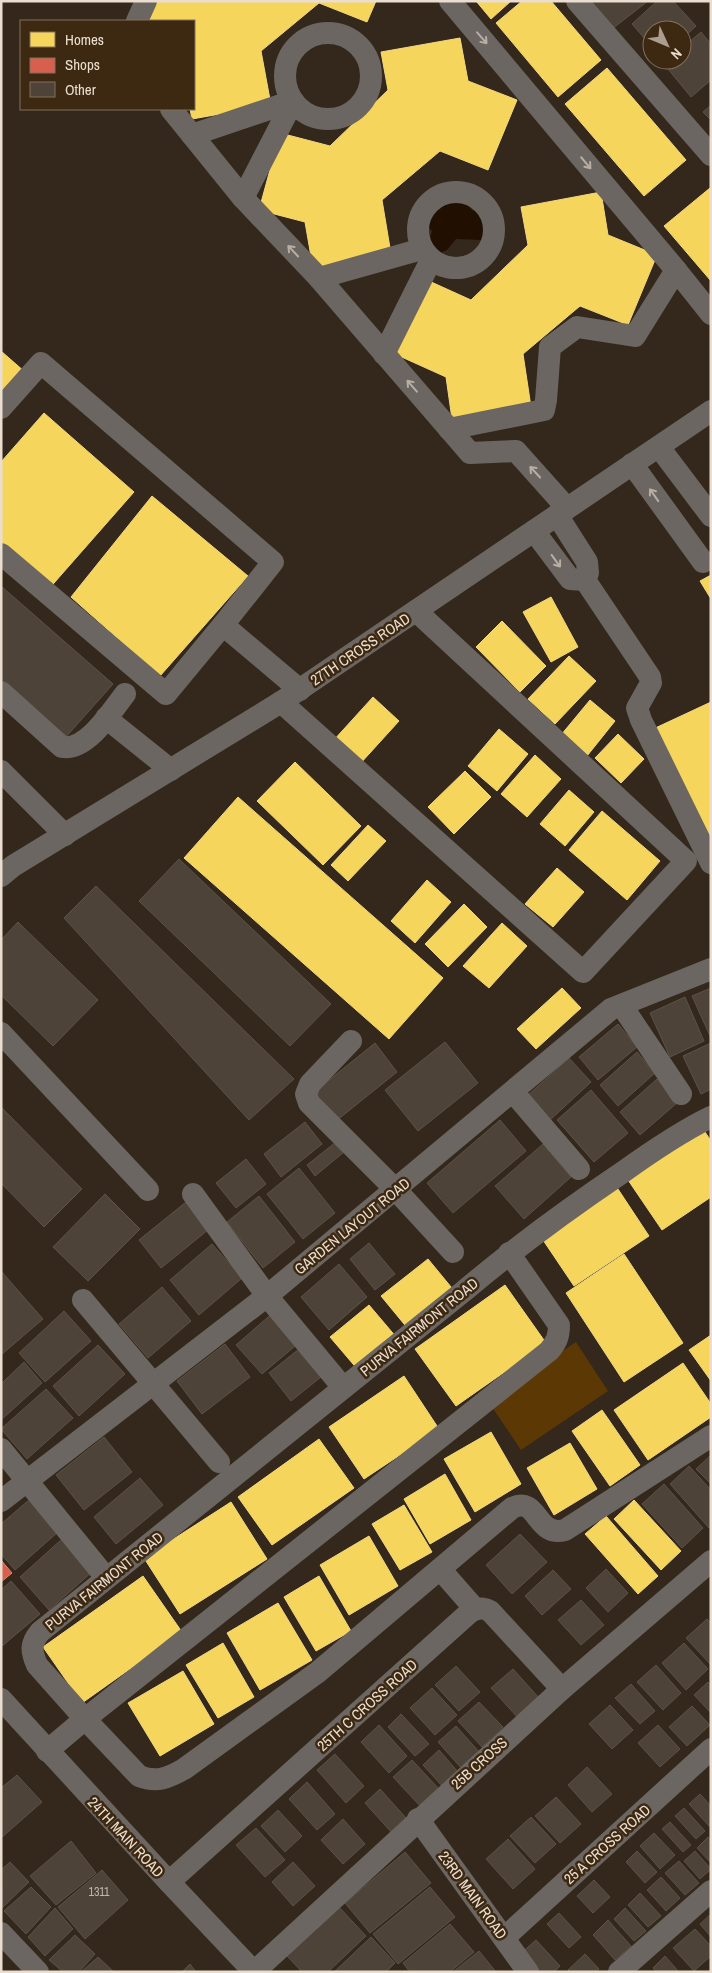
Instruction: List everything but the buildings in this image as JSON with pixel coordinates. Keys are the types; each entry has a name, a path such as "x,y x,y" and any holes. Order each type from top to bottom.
{"street":[{"path":"137,20 146,1"},
{"path":"450,1 711,314"},
{"path":"576,1 711,156"},
{"path":"192,135 293,101 243,198"},
{"path":"172,110 243,198 319,278 470,454 516,452 562,512 587,562 588,573 585,580"},
{"path":"319,278 427,254 384,354"},
{"path":"449,429 544,410 550,348 577,327 635,336 676,270"},
{"path":"1,408 41,363 273,562 166,694 1,554"},
{"name":"27TH CROSS ROAD","path":"1,876 13,866 300,690 711,411"},
{"path":"659,447 707,512 676,525"},
{"path":"632,464 703,562"},
{"path":"534,531 570,579 585,580"},
{"path":"585,580 650,677 651,684 637,708 641,720 711,863"},
{"path":"281,702 583,972 686,861 416,611"},
{"path":"223,625 300,690"},
{"path":"1,692 62,747 70,748 79,745 106,718 125,694"},
{"path":"106,718 171,770"},
{"path":"1,771 65,835"},
{"name":"GARDEN LAYOUT ROAD","path":"1,1501 267,1296 611,1009 711,969"},
{"path":"622,1006 681,1094"},
{"path":"1,1033 148,1190"},
{"path":"351,1041 310,1084 306,1094 309,1103 396,1190 453,1252"},
{"path":"513,1092 579,1169"},
{"name":"PURVA FAIRMONT ROAD","path":"711,1117 670,1140 595,1190 509,1253 40,1632 33,1640 32,1648 37,1665 85,1719 140,1776 150,1780 171,1776 184,1769 318,1672 516,1506 529,1508 548,1530 557,1532 565,1530 711,1436"},
{"path":"193,1194 267,1296 336,1379"},
{"path":"47,1751 549,1352 559,1336 558,1325 509,1253"},
{"path":"83,1300 218,1462"},
{"path":"1,1449 99,1569"},
{"name":"25B CROSS","path":"254,1972 418,1819 562,1689 711,1561"},
{"path":"440,1569 475,1610 484,1608 490,1611 562,1689"},
{"name":"25TH C CROSS ROAD","path":"169,1882 469,1613 475,1610"},
{"name":"24TH MAIN ROAD","path":"1,1699 47,1751 254,1972"},
{"name":"25 A CROSS ROAD","path":"504,1938 711,1749"},
{"name":"23RD MAIN ROAD","path":"418,1819 528,1972"},
{"path":"618,1972 711,1891"},
{"path":"1,1933 38,1972"}],"shaded area":[{"path":"455,191 472,210 486,216 489,228 483,240 456,239 447,250 438,254 427,249 432,231 421,219 422,214 424,209 433,201"},
{"path":"576,1342 608,1391 521,1450 488,1401"}]}
